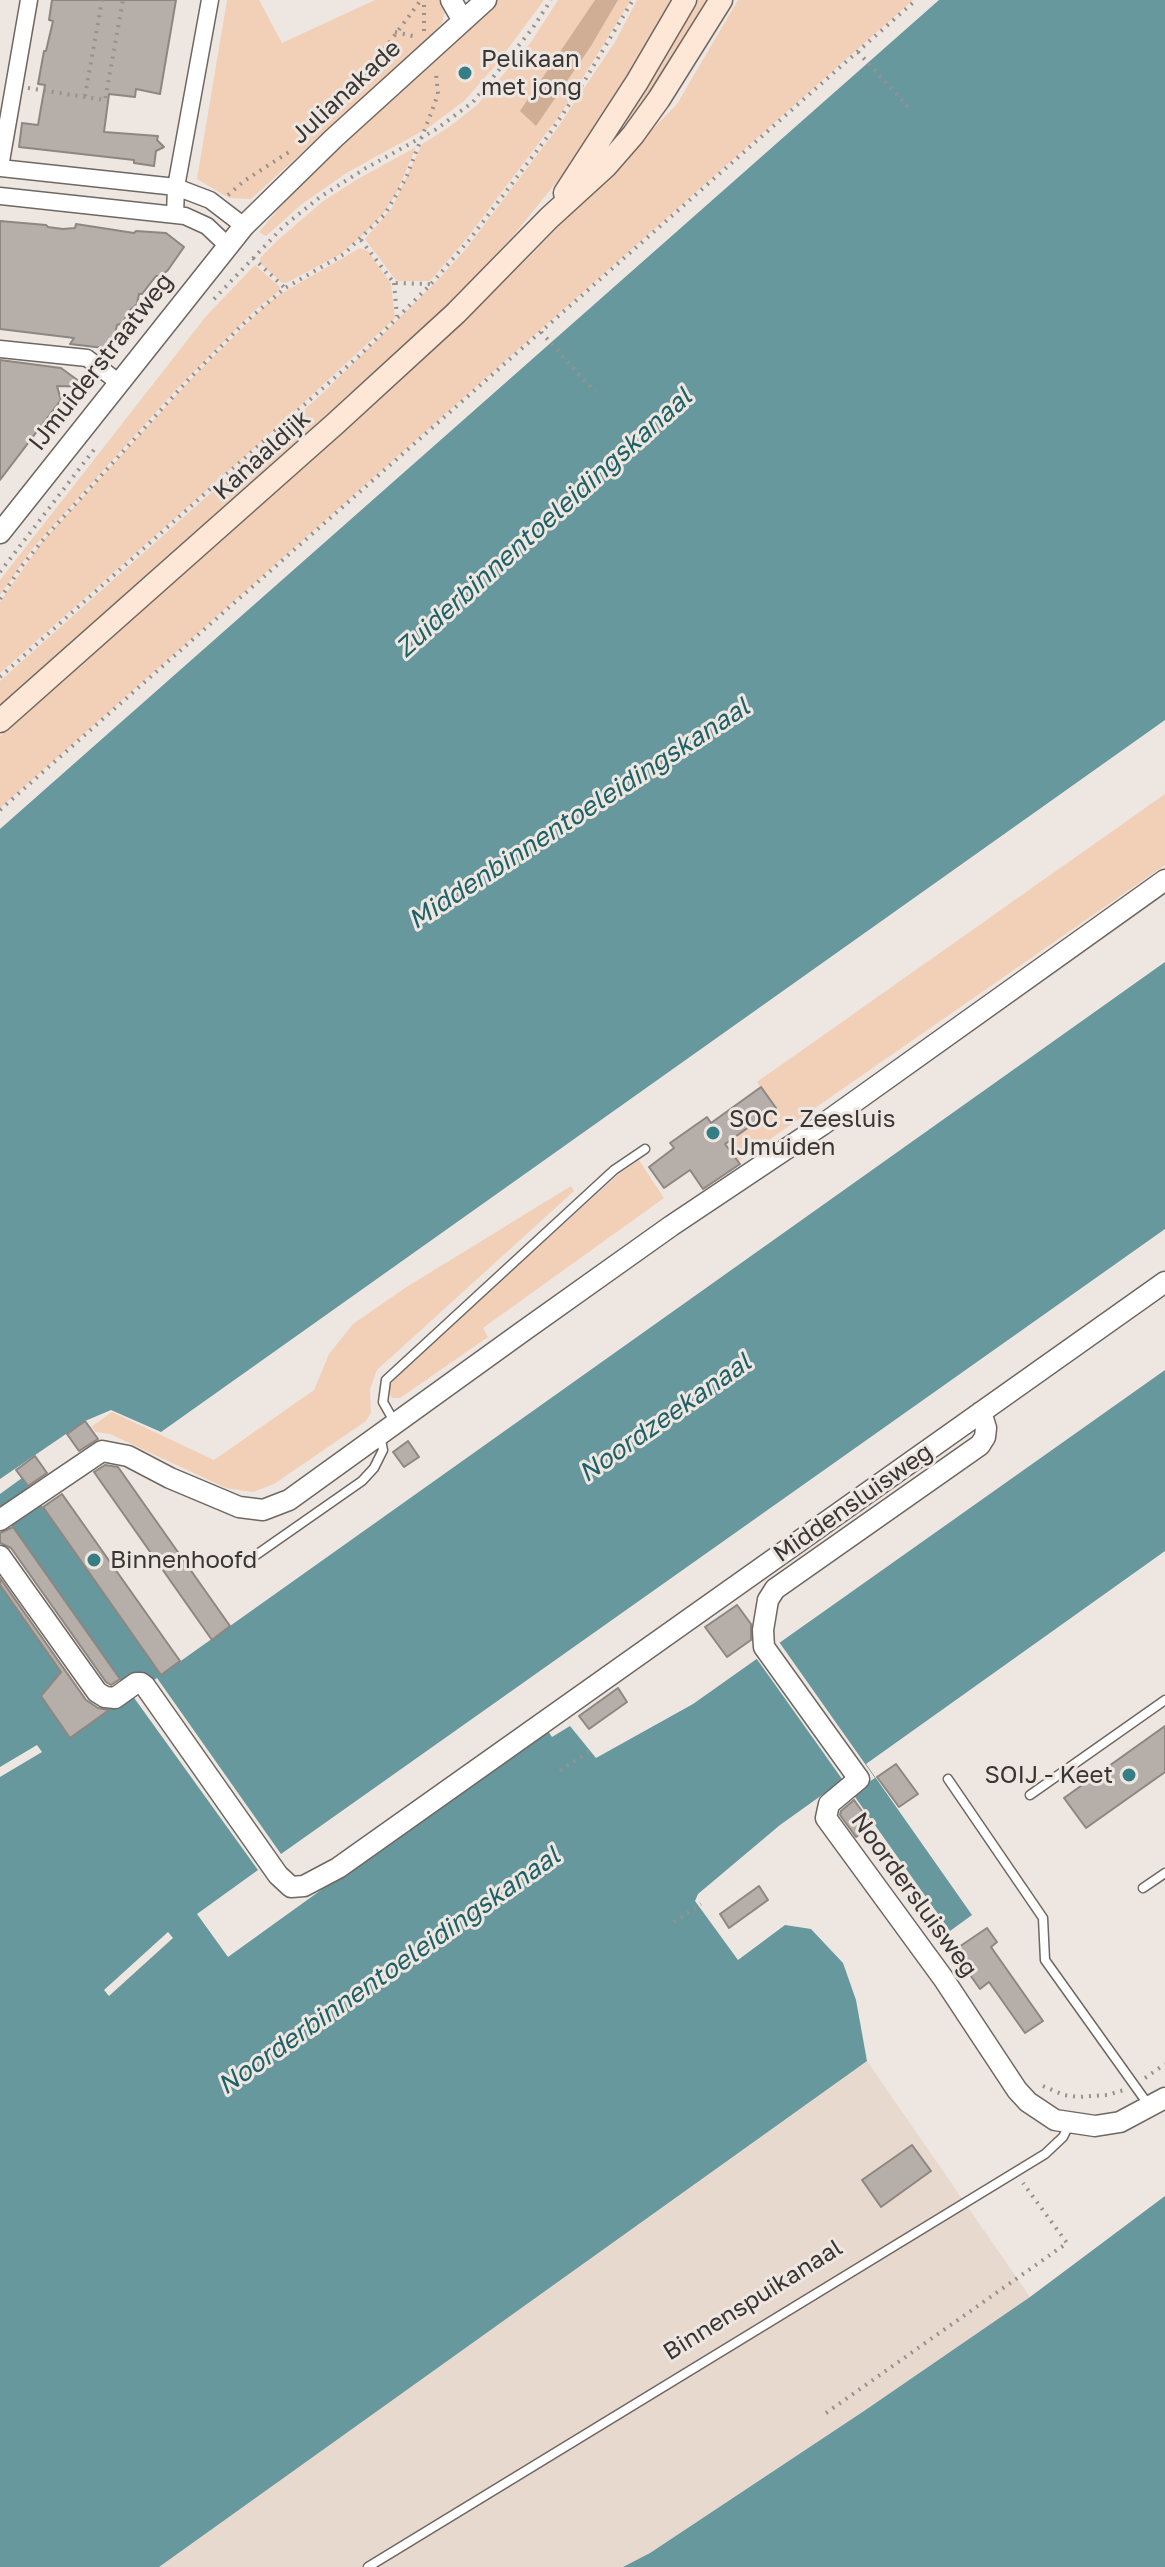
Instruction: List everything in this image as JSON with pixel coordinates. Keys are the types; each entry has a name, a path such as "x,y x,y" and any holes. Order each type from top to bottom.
{"main road":[{"name":"Kanaaldijk","path":"549,218 637,82 685,0"},
{"name":"Kanaaldijk","path":"0,721 358,403 456,313 549,218 606,166 659,99 721,0"}],"street":[{"path":"29,0 0,167 176,187 217,205 244,226"},
{"path":"175,215 176,187 210,0"},
{"path":"451,0 463,21"},
{"name":"Julianakade","path":"244,226 334,138 486,0"},
{"path":"0,196 197,219 227,245"},
{"name":"IJmuiderstraatweg","path":"0,533 244,226"},
{"path":"0,349 87,358 118,382"},
{"path":"0,1520 102,1451 128,1456 170,1478 239,1507 263,1510 289,1500 671,1226 822,1125 1165,880"},
{"path":"0,1556 97,1692 115,1698 136,1683 145,1686 278,1875 291,1887 304,1886 338,1868 1165,1282"},
{"name":"Middensluisweg","path":"764,1647 764,1620 768,1600 775,1589 980,1445 986,1428 981,1412"},
{"name":"Noordersluisweg","path":"764,1647 859,1779 829,1804 826,1818 943,1978 1017,2090 1040,2111 1070,2124"},
{"path":"1070,2124 1095,2126 1120,2122 1158,2102"}],"lane":[{"path":"246,1562 362,1481 374,1468 383,1450 388,1429 383,1402 386,1380 614,1170 645,1149"},
{"path":"1030,1795 1165,1700"},
{"path":"948,1779 1043,1918 1045,1960 1135,2084 1158,2102"},
{"path":"1143,1888 1165,1873"},
{"name":"Binnenspuikanaal","path":"368,2567 1015,2171 1053,2147 1070,2124"}],"path":[{"path":"85,96 102,0"},
{"path":"14,86 105,100 123,0"},
{"path":"349,96 421,0"},
{"path":"211,302 284,226 327,192 422,138 473,102 525,38 551,0"},
{"path":"0,677 261,446 431,284 477,230 548,136 633,0"},
{"path":"0,810 916,0"},
{"path":"395,32 427,40"},
{"path":"858,52 912,111"},
{"path":"0,599 33,551 243,324 285,288 339,258 361,240 392,204 422,138"},
{"path":"217,205 244,181 290,151"},
{"path":"361,240 394,283 398,318"},
{"path":"253,258 285,288"},
{"path":"394,283 431,284"},
{"path":"541,332 595,392"},
{"path":"0,572 99,443"},
{"path":"560,1770 592,1750"},
{"path":"674,1922 701,1904"},
{"path":"1040,2084 1064,2095 1107,2095 1135,2084 1165,2064"},
{"path":"826,2413 1067,2243 1015,2171"}],"shaded area":[{"path":"227,0 259,0 282,43 375,0 441,0 445,11 442,23 431,35 251,199 229,198 197,179"},
{"path":"494,0 544,0 496,65 464,101 428,128 348,172 302,204 266,236 259,232 324,159"},
{"path":"558,0 631,0 560,115 467,238 430,281 395,279 365,239 392,208 422,144 477,105 531,42"},
{"path":"595,0 618,0 591,46 536,126 520,111"},
{"path":"637,0 677,0 589,142 513,236 450,303 379,370 0,706 0,681 324,392 466,249 556,130 615,42"},
{"path":"692,0 711,0 646,104 616,138 613,137"},
{"path":"738,0 913,0 0,808 0,736 478,307 534,252 677,104"},
{"path":"416,147 397,192 385,211 339,255 286,283 260,263 260,258 278,240 322,202"},
{"path":"360,248 368,251 391,284 395,318 261,442 0,673 0,602 42,542 196,374 264,307"},
{"path":"255,265 280,290 255,310 174,392 32,549 0,595 0,580 207,315"},
{"path":"1165,794 1165,865 730,1167 726,1160 734,1154 726,1143 775,1109 757,1082"},
{"path":"639,1160 664,1198 483,1328 488,1337 400,1398 392,1398 388,1389 396,1376 619,1174"},
{"path":"571,1186 574,1191 377,1370 370,1389 371,1413 366,1421 274,1484 253,1492 226,1488 110,1434 96,1432 91,1427 112,1412 214,1460 314,1390 329,1354 353,1324 405,1288"},
{"path":"867,2061 1030,2297 650,2553 623,2567 159,2567"}],"water":[{"path":"939,0 1165,0 1165,720 161,1432 111,1410 85,1421 0,1479 0,829"},
{"path":"1165,962 1165,1229 281,1854 157,1678 132,1695 258,1870 197,1914 228,1957 546,1728 552,1737 570,1726 596,1758 693,1704 1165,1370 1165,1551 866,1764 972,1915 950,1931 843,1780 780,1825 698,1894 695,1901 738,1960 785,1925 811,1929 843,1963 856,2000 867,2061 159,2567 0,2567 0,1777 42,1752 37,1745 0,1767 0,1585 61,1672 41,1696 69,1737 131,1695 0,1509 0,1494 22,1478 161,1675","holes":["168,1932 173,1938 109,1996 104,1990"]},
{"path":"1165,2196 1165,2567 623,2567 650,2553 864,2411 1030,2297"}],"pier":[{"path":"777,1639 875,1778 852,1793 754,1655"}],"building":[{"path":"52,0 176,0 160,94 136,89 135,97 109,94 104,132 158,136 157,140 164,147 156,151 154,166 134,163 134,160 19,147 22,123 38,125 45,85 38,84 53,21 49,20"},
{"path":"0,221 63,229 75,228 76,224 134,233 166,233 184,247 168,270 156,276 139,294 137,304 128,312 123,323 117,325 115,334 104,348 70,344 74,338 0,329"},
{"path":"0,360 61,368 87,387 57,386 61,400 0,480"},
{"name":"SOC - Zeesluis IJmuiden","path":"761,1087 776,1108 725,1144 740,1164 703,1189 690,1170 664,1188 649,1167 674,1148 670,1143 707,1117 711,1123"},
{"path":"85,1421 98,1439 79,1451 67,1434"},
{"path":"408,1441 419,1457 404,1467 393,1452"},
{"path":"35,1456 47,1473 28,1486 16,1470"},
{"path":"105,1465 118,1467 230,1626 212,1640 94,1472"},
{"path":"62,1494 180,1661 161,1675 43,1507"},
{"path":"13,1527 120,1679 111,1685 11,1548 0,1543 0,1533"},
{"path":"0,1578 86,1700 98,1708 109,1710 70,1738 41,1696 61,1672 0,1585"},
{"path":"737,1605 751,1624 751,1640 727,1657 705,1627"},
{"path":"618,1688 627,1702 589,1729 579,1716"},
{"name":"SOIJ - Keet","path":"1165,1726 1165,1772 1086,1828 1064,1798"},
{"path":"896,1764 918,1794 899,1807 877,1777"},
{"path":"854,1800 872,1825 856,1837 840,1815"},
{"path":"759,1886 768,1900 729,1928 720,1914"},
{"path":"987,1928 997,1942 991,1947 1043,2021 1025,2033 989,1982 980,1989 953,1951"},
{"path":"912,2145 931,2171 881,2207 862,2180"}],"place":[{"name":"Pelikaan met jong","path":"465,73"},
{"name":"SOC - Zeesluis IJmuiden","path":"713,1133"},
{"name":"Binnenhoofd","path":"94,1560"},
{"name":"SOIJ - Keet","path":"1129,1775"}],"water label":[{"name":"Zuiderbinnentoeleidingskanaal","path":"544,523"},
{"name":"Middenbinnentoeleidingskanaal","path":"579,814"},
{"name":"Noordzeekanaal","path":"665,1418"},
{"name":"Noorderbinnentoeleidingskanaal","path":"389,1971"}]}
